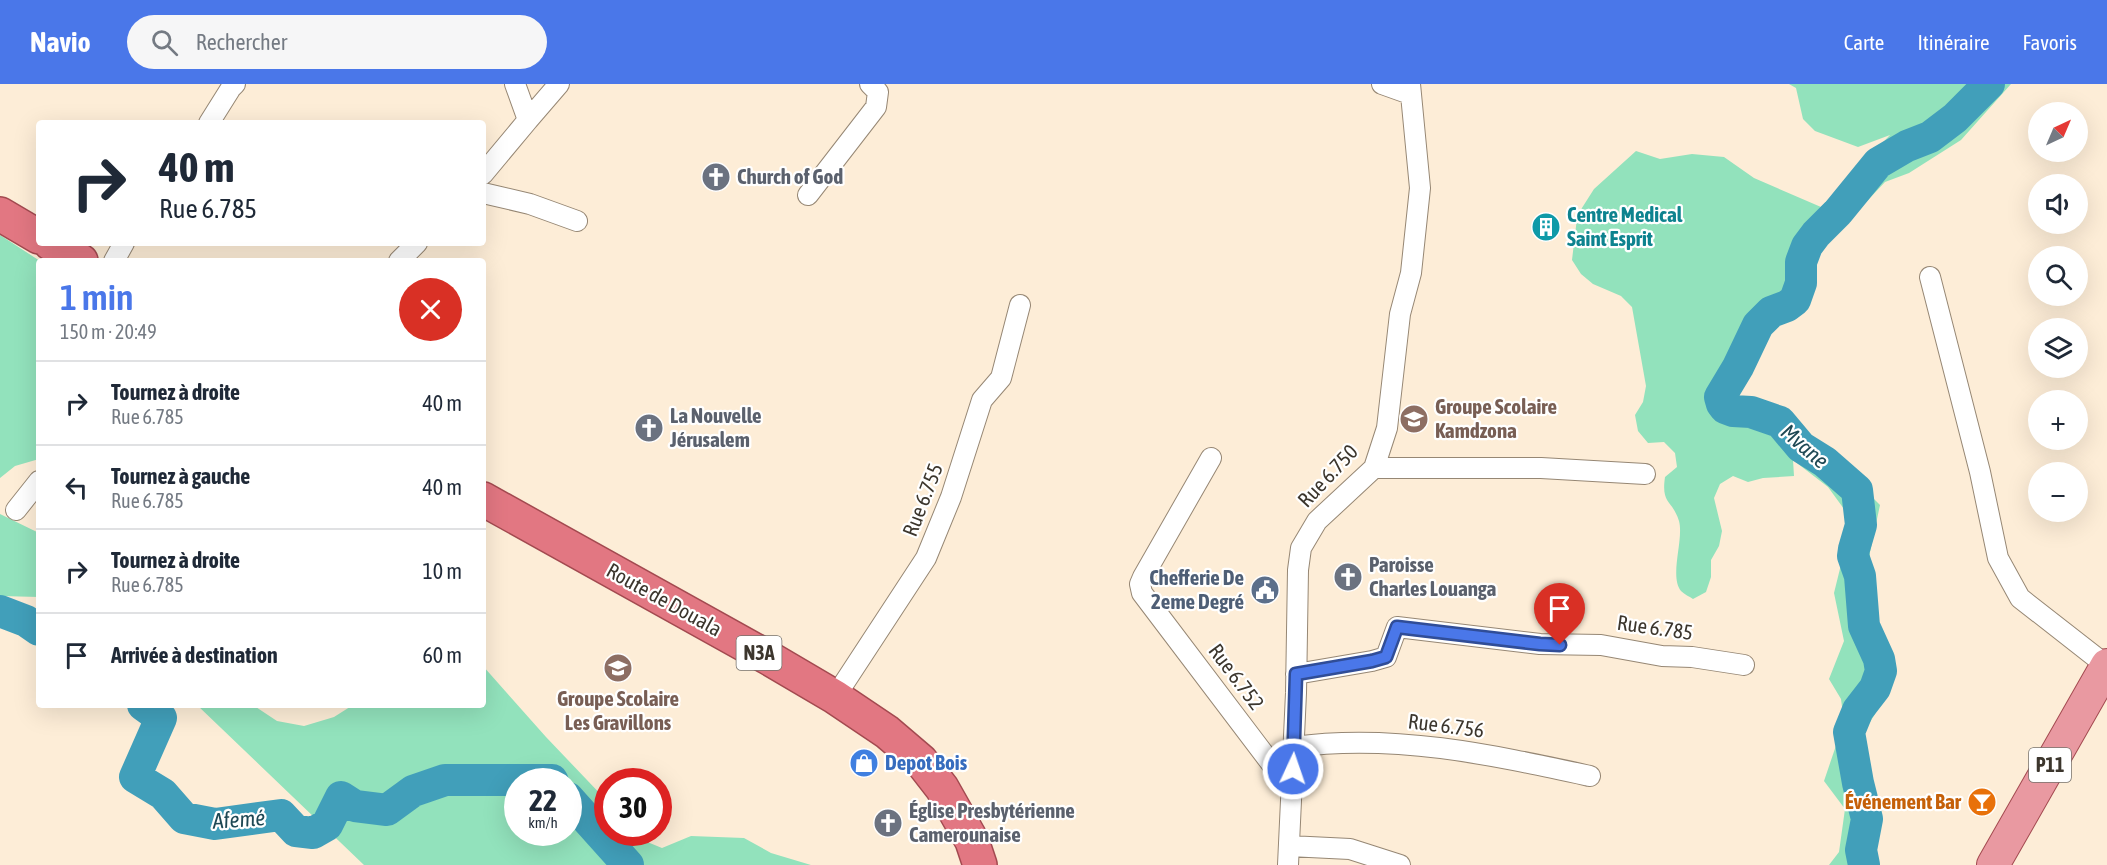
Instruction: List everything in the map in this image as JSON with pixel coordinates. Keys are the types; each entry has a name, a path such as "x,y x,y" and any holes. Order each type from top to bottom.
{"highway":[{"path":"0,214 36,235"},
{"path":"55,246 76,258"},
{"name":"Route de Douala","path":"486,501 835,697 887,732 921,761 942,788 972,841 980,865"}],"main road":[{"name":"P11","path":"1993,865 2107,666"}],"street":[{"path":"211,120 235,84"},
{"path":"515,84 528,120"},
{"path":"486,170 558,84"},
{"path":"808,195 876,107 878,92 870,84"},
{"path":"1382,84 1410,89"},
{"name":"Rue 6.750","path":"1288,856 1294,747 1298,570 1301,548 1317,521 1374,468 1386,428 1400,314 1411,273 1420,188 1410,89"},
{"path":"486,194 530,204 577,221"},
{"path":"402,258 414,246"},
{"path":"1930,277 1980,472 1998,558 2020,598 2107,666"},
{"name":"Rue 6.755","path":"835,697 926,558 951,497 982,400 1000,378 1020,305"},
{"name":"Rue 6.752","path":"1211,458 1143,577 1140,584 1142,593 1292,790"},
{"path":"1374,468 1540,468 1645,474"},
{"path":"16,510 36,485"},
{"name":"Rue 6.785","path":"1296,674 1386,657 1397,627 1540,644 1601,645 1662,656 1692,657 1744,665"},
{"name":"Rue 6.756","path":"1294,747 1326,742 1411,745 1512,759 1590,776"},
{"path":"1288,856 1350,849 1400,865"}],"green space":[{"path":"1789,84 2011,84 1961,140 1909,173 1885,182 1817,254 1811,281 1802,300 1795,309 1771,324 1757,350 1751,370 1737,390 1736,398 1758,404 1779,415 1805,445 1827,452 1880,505 1870,552 1869,569 1889,676 1875,714 1862,735 1857,759 1877,818 1874,865 1829,865 1839,852 1845,809 1824,781 1844,722 1841,699 1829,679 1844,641 1834,593 1852,520 1828,487 1793,460 1794,476 1763,478 1748,482 1733,476 1720,484 1714,498 1722,531 1719,546 1711,560 1711,577 1706,592 1693,599 1681,591 1676,576 1680,538 1679,521 1666,497 1664,486 1665,477 1677,467 1675,453 1664,442 1648,443 1638,431 1635,415 1643,402 1646,386 1632,307 1621,296 1593,284 1581,274 1572,260 1577,218 1580,211 1594,189 1636,151 1660,159 1692,154 1724,157 1754,178 1821,207 1890,135 1858,147 1815,131 1803,119 1796,88"},
{"path":"0,235 36,258 36,460 15,466 0,478"},
{"path":"0,514 36,532 36,597 0,596"},
{"path":"486,669 576,768 504,768 504,846 582,846 582,775 594,787 594,846 657,846 662,848 672,846 672,844 691,836 744,838 771,853 811,865 364,865 200,708 258,708 277,721 304,726 334,717 348,708 486,708"}],"waterway":[{"name":"Mvane","path":"1864,865 1861,850 1867,819 1849,732 1858,710 1875,688 1881,671 1879,659 1864,626 1860,576 1853,556 1861,525 1857,490 1825,462 1801,447 1780,422 1751,412 1725,408 1720,397 1738,367 1758,325 1771,312 1795,300 1801,283 1801,262 1807,246 1816,234 1838,212 1878,163 1907,146 1930,137 1955,118 1989,84"},
{"name":"Afemé","path":"0,611 26,621 36,628"},
{"name":"Afemé","path":"147,708 161,718 135,777 163,794 184,818 215,824 281,815 296,831 313,833 327,825 341,797 355,806 387,810 413,791 445,780 504,780"},
{"name":"Afemé","path":"582,814 628,865"}],"place":[{"name":"Church of God","path":"716,177"},
{"name":"Centre Medical Saint Esprit","path":"1546,227"},
{"name":"Groupe Scolaire Kamdzona","path":"1414,419"},
{"name":"La Nouvelle Jérusalem","path":"649,428"},
{"name":"Paroisse Charles Louanga","path":"1348,577"},
{"name":"Chefferie De 2eme Degré","path":"1265,590"},
{"name":"Groupe Scolaire Les Gravillons","path":"618,668"},
{"name":"Depot Bois","path":"864,763"},
{"name":"Événement Bar","path":"1982,802"},
{"name":"Église Presbytérienne Camerounaise","path":"888,823"}],"route":[{"path":"1293,769 1296,674 1386,657 1397,627 1560,645"}]}
